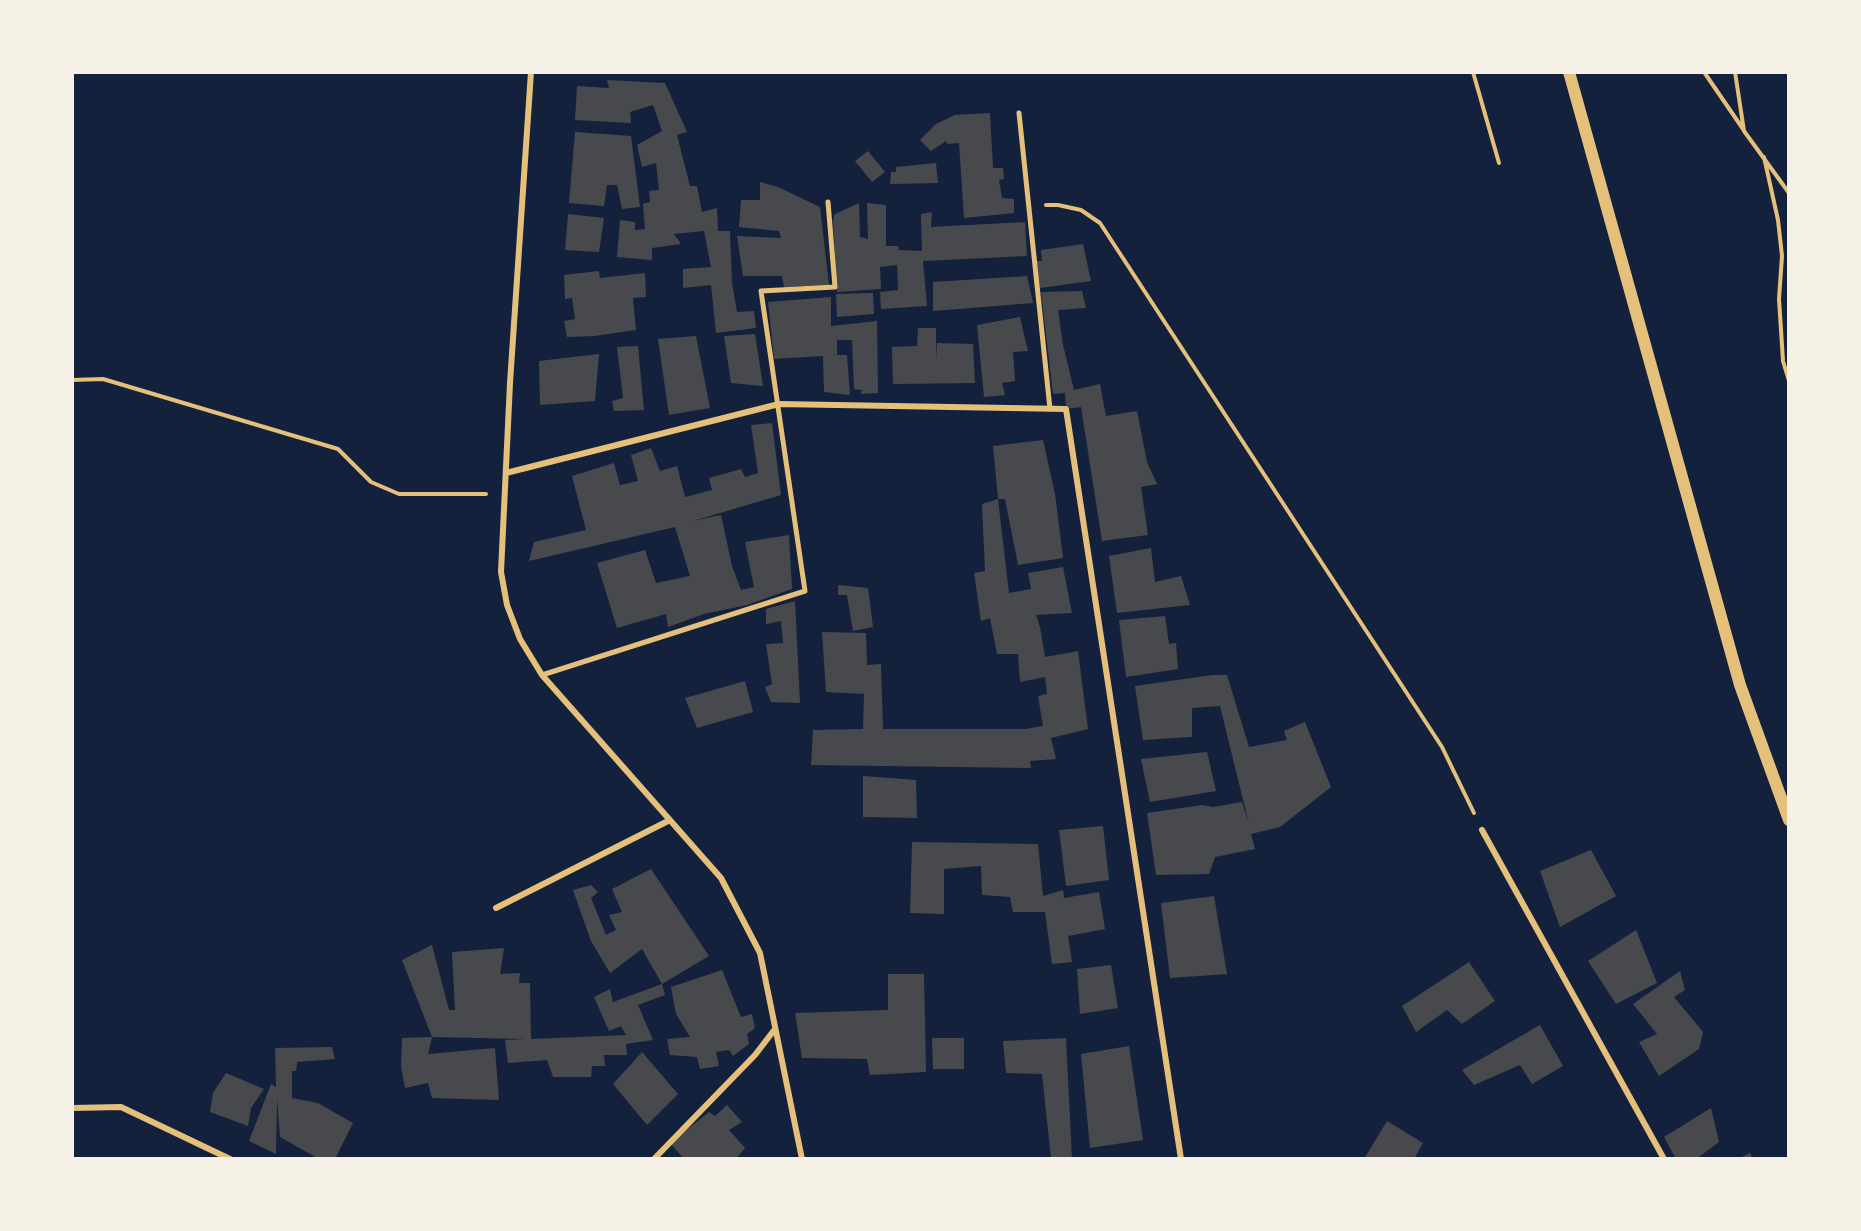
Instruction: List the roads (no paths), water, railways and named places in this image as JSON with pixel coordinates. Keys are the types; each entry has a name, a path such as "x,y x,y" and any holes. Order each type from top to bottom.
{"main road":[{"path":"1569,72 1740,686 1789,820"}],"street":[{"path":"531,72 510,371 501,572 507,605 520,639 542,675 721,878 760,953 802,1159"},
{"path":"1019,113 1050,409"},
{"path":"542,675 805,591 761,291 835,287 828,202"},
{"path":"506,473 778,404 1065,409 1181,1159"},
{"path":"496,908 670,820"},
{"path":"1482,830 1664,1159"},
{"path":"654,1159 755,1054 775,1029"},
{"path":"72,1108 121,1107 230,1159"}]}
